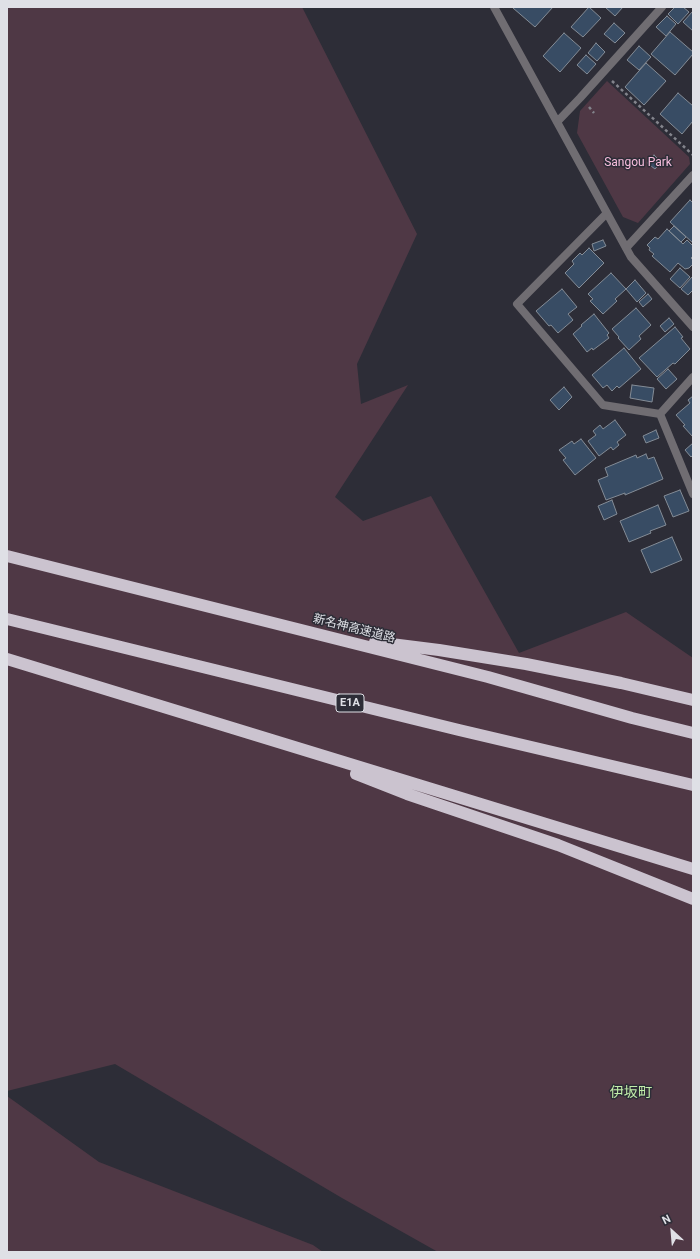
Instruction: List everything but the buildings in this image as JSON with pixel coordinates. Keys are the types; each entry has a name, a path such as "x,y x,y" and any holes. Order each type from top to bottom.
{"highway":[{"name":"新名神高速道路","path":"7,556 488,677 632,718 693,733"},
{"name":"E1A","path":"7,619 459,730 693,785"},
{"path":"324,636 439,650 526,664 621,683 693,700"},
{"path":"7,659 693,869"},
{"path":"275,742 407,794 558,845 693,899"}],"street":[{"path":"494,7 630,257 693,327"},
{"path":"557,122 662,7"},
{"path":"626,248 693,175"},
{"path":"607,213 517,304 602,405 660,414"},
{"path":"660,414 693,377"},
{"path":"660,414 693,494"}],"path":[{"path":"602,73 693,155"}],"green space":[{"path":"7,7 302,7 417,234 357,364 361,404 408,385 335,497 363,521 431,496 519,653 626,612 693,658 693,1252 438,1252 342,1198 115,1064 7,1091"},
{"name":"Sangou Park","path":"607,81 689,157 690,164 638,223 623,217 577,133 580,111"},
{"path":"7,1096 99,1162 313,1245 323,1252 7,1252"}],"district":[{"name":"伊坂町","path":"631,1093"}]}
